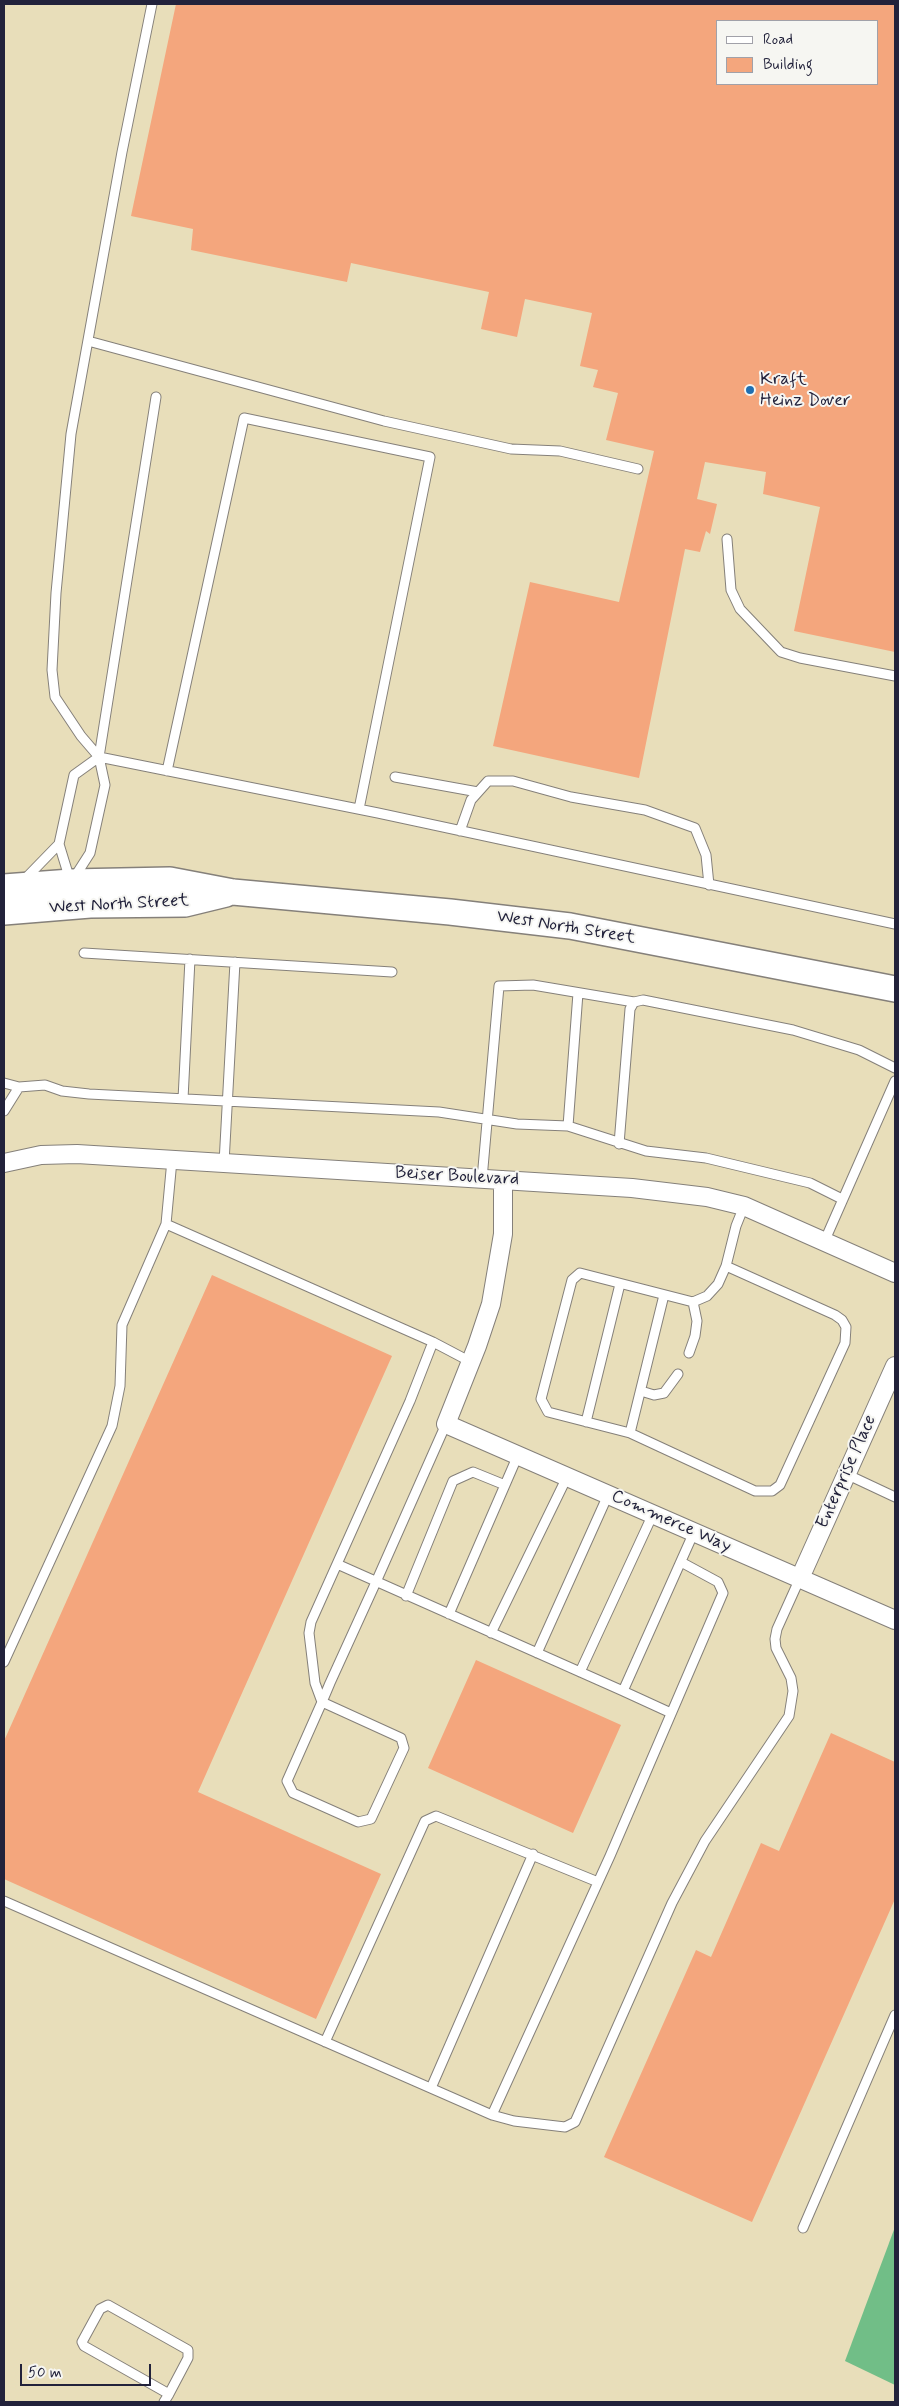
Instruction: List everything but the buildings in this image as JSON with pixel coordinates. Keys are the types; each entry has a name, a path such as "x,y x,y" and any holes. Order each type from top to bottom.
{"main road":[{"name":"West North Street","path":"4,912 72,894 170,880 233,892 450,912 570,926 895,989"},
{"name":"West North Street","path":"11,886 72,894"}],"street":[{"name":"Beiser Boulevard","path":"4,1163 41,1155 77,1154 632,1188 707,1197 744,1206 825,1240 895,1273"},
{"path":"446,1424 471,1362 490,1304 503,1234 503,1180"},
{"name":"Enterprise Place","path":"800,1578 895,1366"},
{"name":"Commerce Way","path":"446,1424 895,1620"}],"lane":[{"path":"152,4 122,152 71,434 56,593 52,670 55,697 81,736 99,757 460,830 895,924"},
{"path":"88,341 384,421 511,449 560,451 638,469"},
{"path":"72,894 90,853 105,785 99,757 156,397"},
{"path":"167,770 244,418 430,457 359,809"},
{"path":"727,539 731,590 740,609 781,652 800,658 895,676"},
{"path":"72,894 59,844 74,775 99,757"},
{"path":"395,777 478,792"},
{"path":"460,830 471,800 488,781 513,781 571,797 645,810 695,828 706,855 709,885"},
{"path":"11,886 59,844"},
{"path":"84,953 392,972"},
{"path":"183,1099 190,959"},
{"path":"224,1163 235,962"},
{"path":"482,1179 499,986 533,984 634,1002 643,1000 793,1030 859,1050 895,1068"},
{"path":"568,1126 578,993"},
{"path":"619,1144 630,1009 634,1002"},
{"path":"825,1240 895,1082"},
{"path":"4,1083 19,1087 36,1084 62,1091 89,1094 439,1112 517,1124 568,1126 619,1144 646,1151 706,1158 810,1183 842,1199"},
{"path":"4,1111 19,1087"},
{"path":"4,1662 112,1426 120,1386 122,1325 166,1224 172,1160"},
{"path":"726,1266 834,1315 842,1320 846,1327 845,1343 780,1485 772,1491 755,1491 630,1433 548,1412 541,1399 572,1280 580,1273 693,1302 707,1296 718,1284 726,1266 736,1226 744,1206"},
{"path":"166,1224 432,1342 471,1362"},
{"path":"586,1422 620,1284"},
{"path":"630,1433 664,1295"},
{"path":"689,1353 695,1336 697,1321 693,1302"},
{"path":"432,1342 410,1401 311,1622 309,1633 315,1683 322,1702 401,1738 404,1748 371,1819 358,1822 293,1793 287,1781 322,1702 376,1582 446,1424"},
{"path":"640,1391 654,1395 664,1393 678,1374"},
{"path":"449,1614 518,1456"},
{"path":"406,1596 453,1481 473,1472 505,1484"},
{"path":"846,1474 895,1497"},
{"path":"491,1633 566,1477"},
{"path":"537,1653 608,1494"},
{"path":"580,1672 653,1514"},
{"path":"623,1691 694,1532"},
{"path":"492,2115 598,1882 723,1593 718,1582 681,1562"},
{"path":"337,1564 671,1713"},
{"path":"4,1901 492,2115 514,2121 564,2126 575,2122 676,1895 705,1841 789,1716 793,1691 791,1678 776,1648 776,1639 777,1629 800,1578"},
{"path":"326,2042 425,1821 436,1816 598,1882"},
{"path":"431,2088 532,1854"},
{"path":"802,2228 895,2015"},
{"path":"164,2402 169,2394 188,2358 188,2350 108,2305 100,2310 82,2342 84,2346 169,2394"}],"green space":[{"path":"895,2227 895,2385 845,2361"}],"place":[{"name":"Kraft Heinz Dover","path":"750,390"}]}
